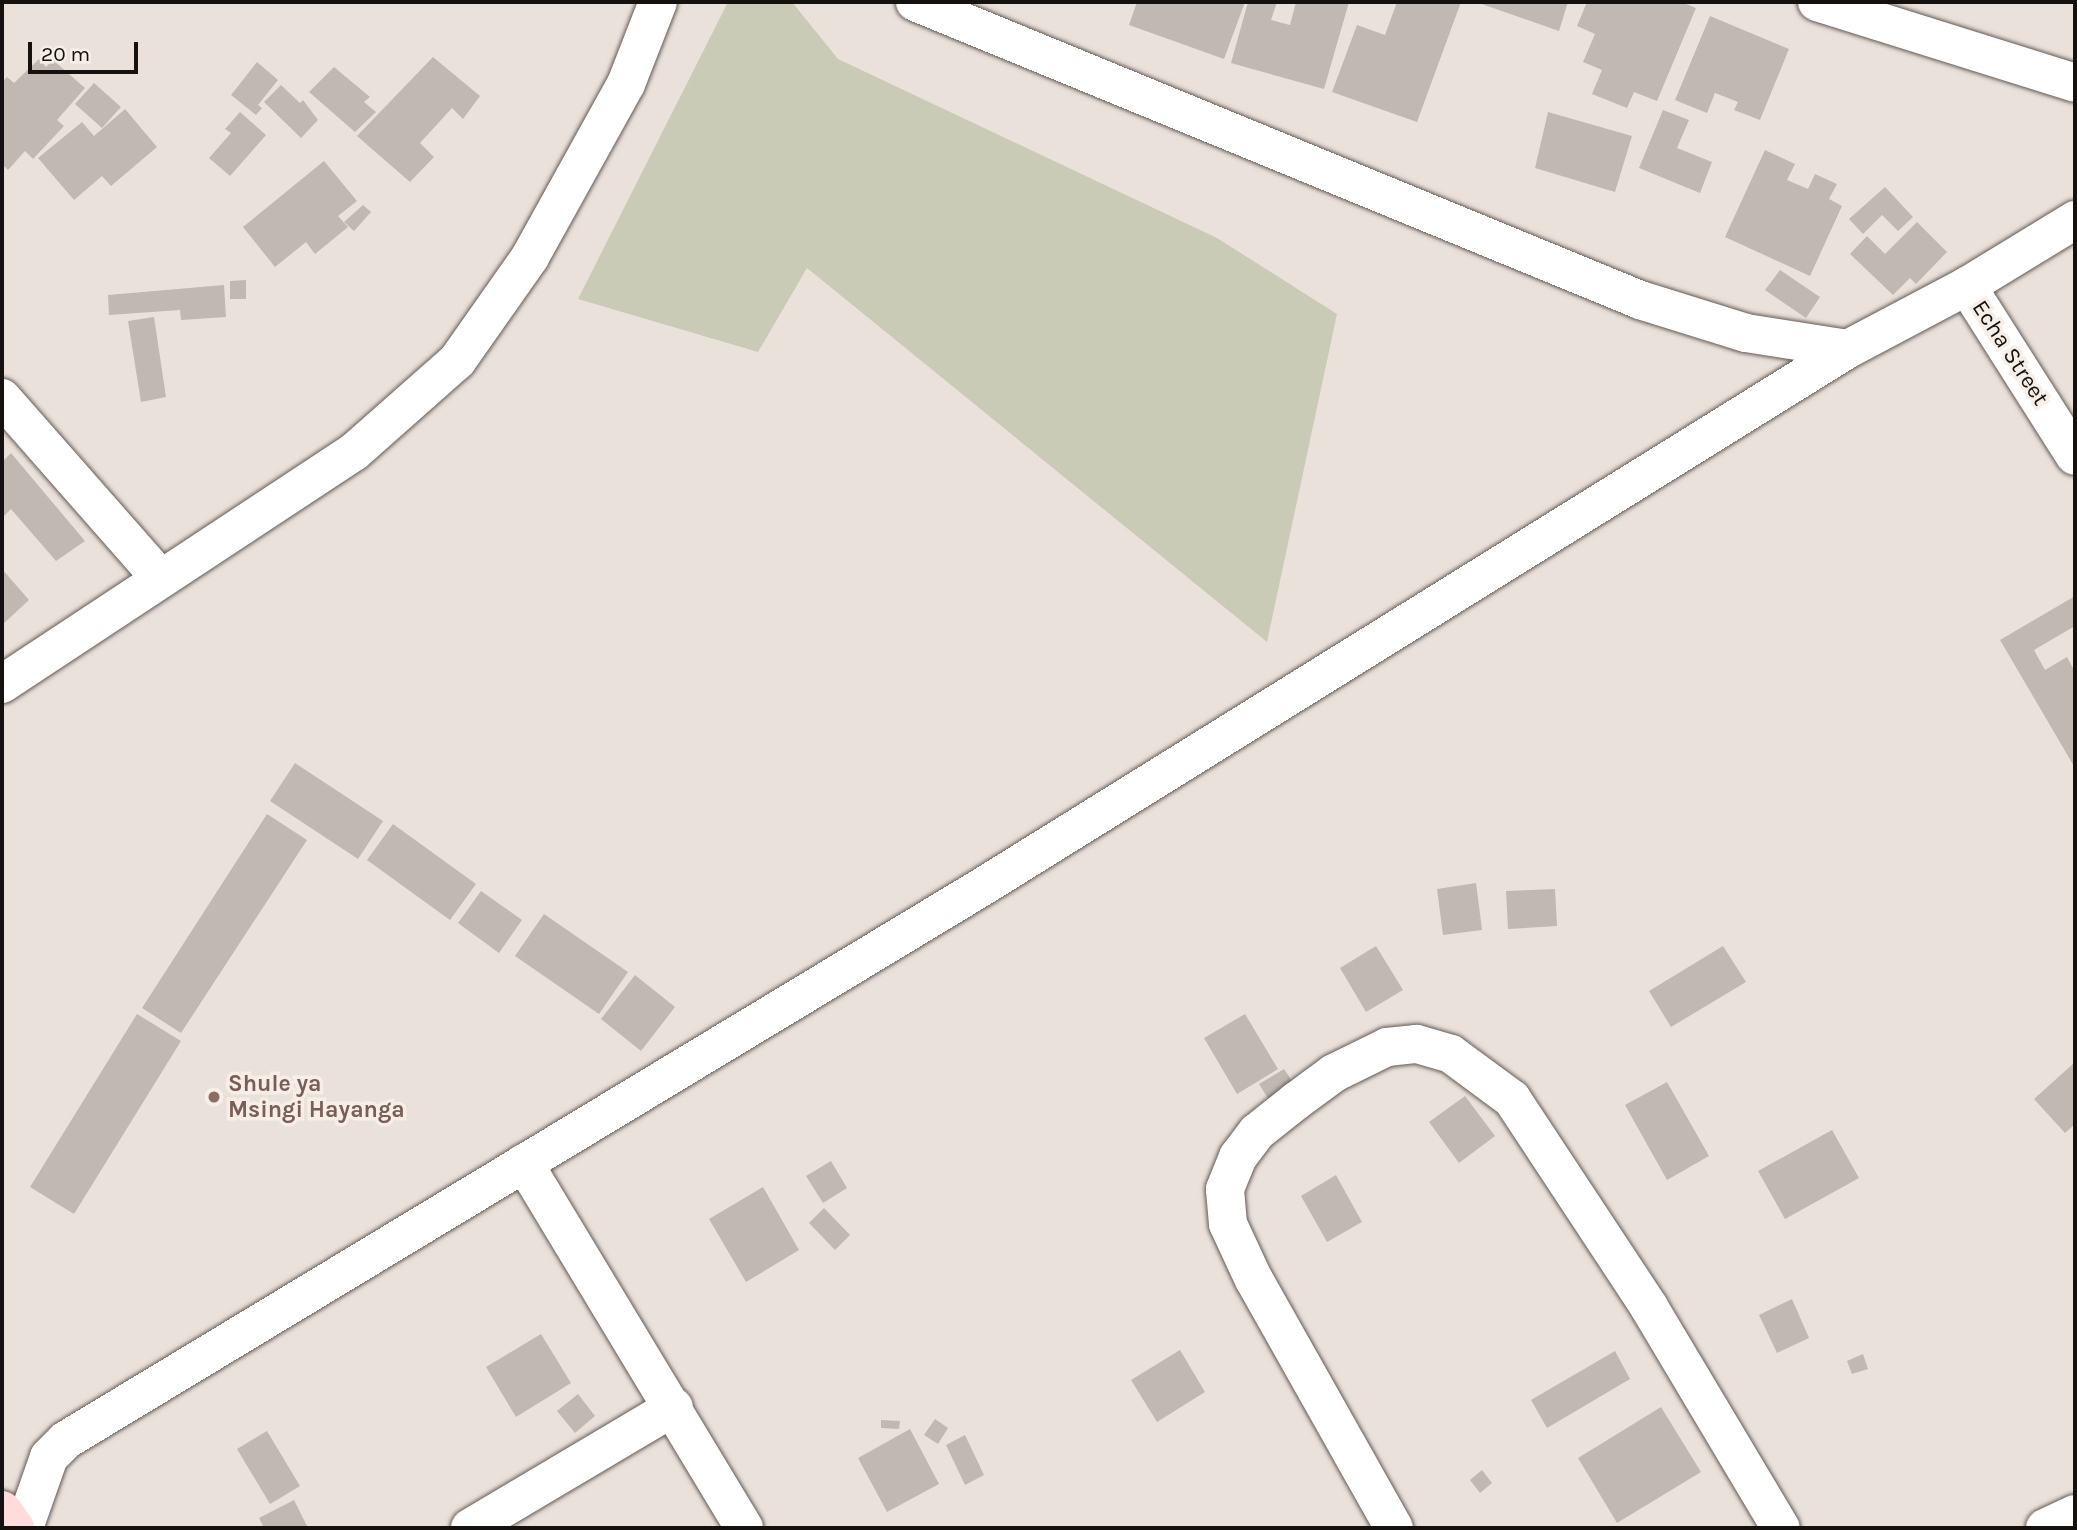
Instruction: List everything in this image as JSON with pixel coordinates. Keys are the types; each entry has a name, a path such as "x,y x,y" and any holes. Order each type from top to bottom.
{"street":[{"path":"2,684 159,577 354,452 457,361 536,245 626,84 659,2"},
{"path":"915,2 1640,300 1746,333 1848,349"},
{"path":"1818,2 2075,83"},
{"path":"24,1528 57,1446 982,887 1848,349 1967,286 2075,220"},
{"name":"Echa Street","path":"1967,286 2075,456"},
{"path":"2,398 159,577"},
{"path":"1394,1528 1254,1280 1228,1224 1225,1189 1238,1157 1251,1140 1296,1101 1334,1073 1387,1047 1416,1044 1451,1054 1512,1098 1648,1307 1781,1528"},
{"path":"524,1163 674,1406 744,1528"},
{"path":"470,1528 674,1406"},
{"path":"2,1510 15,1528"},
{"path":"2045,1528 2075,1514"}],"green space":[{"path":"728,2 792,2 838,59 1217,238 1337,314 1267,642 807,268 758,352 578,299"}],"building":[{"path":"1137,2 1245,2 1224,59 1129,25"},
{"path":"1248,2 1277,2 1271,20 1290,25 1296,2 1349,2 1324,89 1231,63"},
{"path":"1397,2 1461,2 1417,122 1332,92 1357,25 1385,35"},
{"path":"1476,2 1568,2 1559,31"},
{"path":"1587,2 1681,2 1696,8 1657,101 1634,92 1627,108 1592,94 1602,70 1583,62 1595,34 1577,26"},
{"path":"1710,16 1789,49 1760,120 1734,110 1738,102 1715,93 1707,113 1675,100"},
{"path":"433,57 480,96 463,119 452,108 420,143 434,157 410,182 357,136"},
{"path":"39,59 46,67 53,60 85,88 57,120 64,126 33,159 25,151 8,170 2,164 2,82 7,77 14,83"},
{"path":"257,62 278,80 258,105 262,108 256,115 231,95"},
{"path":"334,67 370,97 364,102 376,112 355,132 309,92"},
{"path":"94,83 121,107 102,128 75,104"},
{"path":"281,85 300,103 303,100 318,120 301,138 264,102"},
{"path":"125,109 157,147 111,186 102,176 74,200 38,158 82,122 94,136"},
{"path":"1663,110 1689,120 1677,148 1712,162 1700,193 1639,168"},
{"path":"240,112 266,135 230,176 209,158 231,133 225,129"},
{"path":"1548,112 1632,136 1615,192 1535,168"},
{"path":"1765,150 1795,164 1787,180 1808,189 1815,174 1837,184 1829,199 1842,206 1810,276 1725,237"},
{"path":"324,161 357,201 338,216 348,227 315,254 306,242 275,267 243,227"},
{"path":"1885,187 1913,217 1898,231 1882,215 1863,234 1849,219"},
{"path":"363,205 371,212 354,231 344,222"},
{"path":"1917,222 1947,252 1916,284 1910,278 1893,295 1850,254 1867,236 1885,254"},
{"path":"1780,270 1820,297 1806,318 1765,290"},
{"path":"246,280 246,299 230,299 230,281"},
{"path":"224,285 226,317 181,320 180,310 109,315 108,295"},
{"path":"154,317 166,397 141,402 128,321"},
{"path":"11,453 85,541 56,561 11,509 2,518 2,462"},
{"path":"2,569 29,600 2,625"},
{"path":"2075,596 2075,626 2034,650 2045,670 2067,657 2075,672 2075,768 2000,640"},
{"path":"295,763 383,821 358,859 270,801"},
{"path":"267,814 307,840 181,1033 142,1008"},
{"path":"393,824 476,884 450,920 367,860"},
{"path":"1476,883 1482,930 1443,935 1437,889"},
{"path":"1555,889 1557,926 1508,929 1506,891"},
{"path":"481,891 522,920 499,953 458,923"},
{"path":"544,914 628,972 599,1014 515,956"},
{"path":"1376,946 1403,990 1366,1012 1340,968"},
{"path":"1723,946 1746,982 1671,1027 1649,991"},
{"path":"635,975 675,1007 641,1051 601,1019"},
{"path":"137,1014 181,1041 74,1214 30,1187"},
{"path":"1245,1014 1278,1069 1237,1094 1204,1038"},
{"path":"2074,1063 2075,1124 2065,1133 2034,1099"},
{"path":"1284,1069 1294,1084 1269,1100 1259,1084"},
{"path":"1667,1082 1709,1156 1667,1180 1625,1105"},
{"path":"1465,1096 1495,1136 1459,1163 1429,1122"},
{"path":"1832,1130 1859,1178 1785,1219 1758,1171"},
{"path":"831,1161 847,1188 823,1203 806,1176"},
{"path":"1336,1175 1362,1222 1327,1242 1301,1196"},
{"path":"763,1187 799,1250 746,1282 709,1219"},
{"path":"824,1208 850,1235 835,1250 809,1223"},
{"path":"1792,1299 1809,1338 1777,1353 1759,1315"},
{"path":"541,1334 571,1383 516,1417 486,1367"},
{"path":"1180,1350 1205,1392 1157,1422 1131,1380"},
{"path":"1615,1351 1630,1379 1547,1428 1531,1400"},
{"path":"1863,1354 1868,1369 1852,1374 1847,1361"},
{"path":"578,1394 595,1416 575,1433 557,1411"},
{"path":"1661,1407 1701,1472 1617,1523 1578,1458"},
{"path":"935,1419 948,1428 938,1444 924,1435"},
{"path":"881,1420 900,1421 899,1429 881,1428"},
{"path":"910,1429 939,1484 887,1512 858,1458"},
{"path":"267,1431 300,1486 270,1504 237,1449"},
{"path":"965,1435 984,1475 965,1485 946,1445"},
{"path":"1482,1470 1492,1483 1480,1493 1470,1480"},
{"path":"294,1500 308,1528 264,1528 259,1518"}],"place":[{"name":"Shule ya Msingi Hayanga","path":"214,1097"}]}
